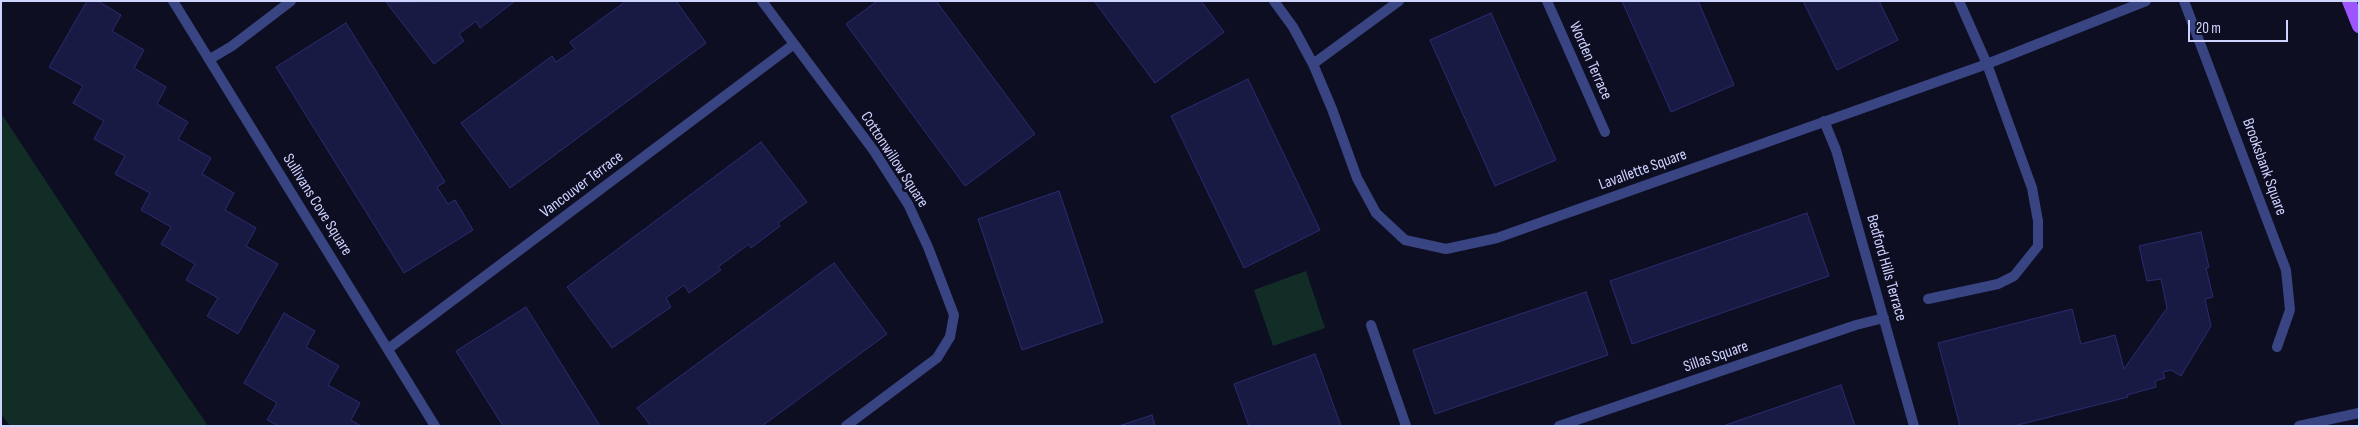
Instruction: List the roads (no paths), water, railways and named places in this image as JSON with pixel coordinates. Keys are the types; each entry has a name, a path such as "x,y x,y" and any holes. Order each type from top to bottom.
{"main road":[{"path":"2350,1 2359,26"}],"street":[{"name":"Sullivans Cove Square","path":"173,1 434,426"},
{"path":"210,59 232,46 291,1"},
{"name":"Cottonwillow Square","path":"762,1 874,150 908,204 928,247 954,315 950,336 937,358 846,426"},
{"name":"Lavallette Square","path":"1274,1 1293,27 1314,64 1357,178 1376,213 1386,225 1405,240 1446,249 1497,238 1987,64 2146,1"},
{"path":"1314,64 1399,1"},
{"name":"Worden Terrace","path":"1547,1 1604,132"},
{"path":"1928,299 1998,284 2014,276 2038,246 2038,221 2032,188 1987,64 1958,1"},
{"name":"Brooksbank Square","path":"2184,1 2286,270 2290,310 2278,347"},
{"name":"Vancouver Terrace","path":"388,349 794,44"},
{"name":"Bedford Hills Terrace","path":"1824,121 1836,150 1914,426"},
{"name":"Sillas Square","path":"1559,426 1856,325 1884,318"},
{"path":"1371,325 1406,426"},
{"path":"2299,426 2359,413"}]}
